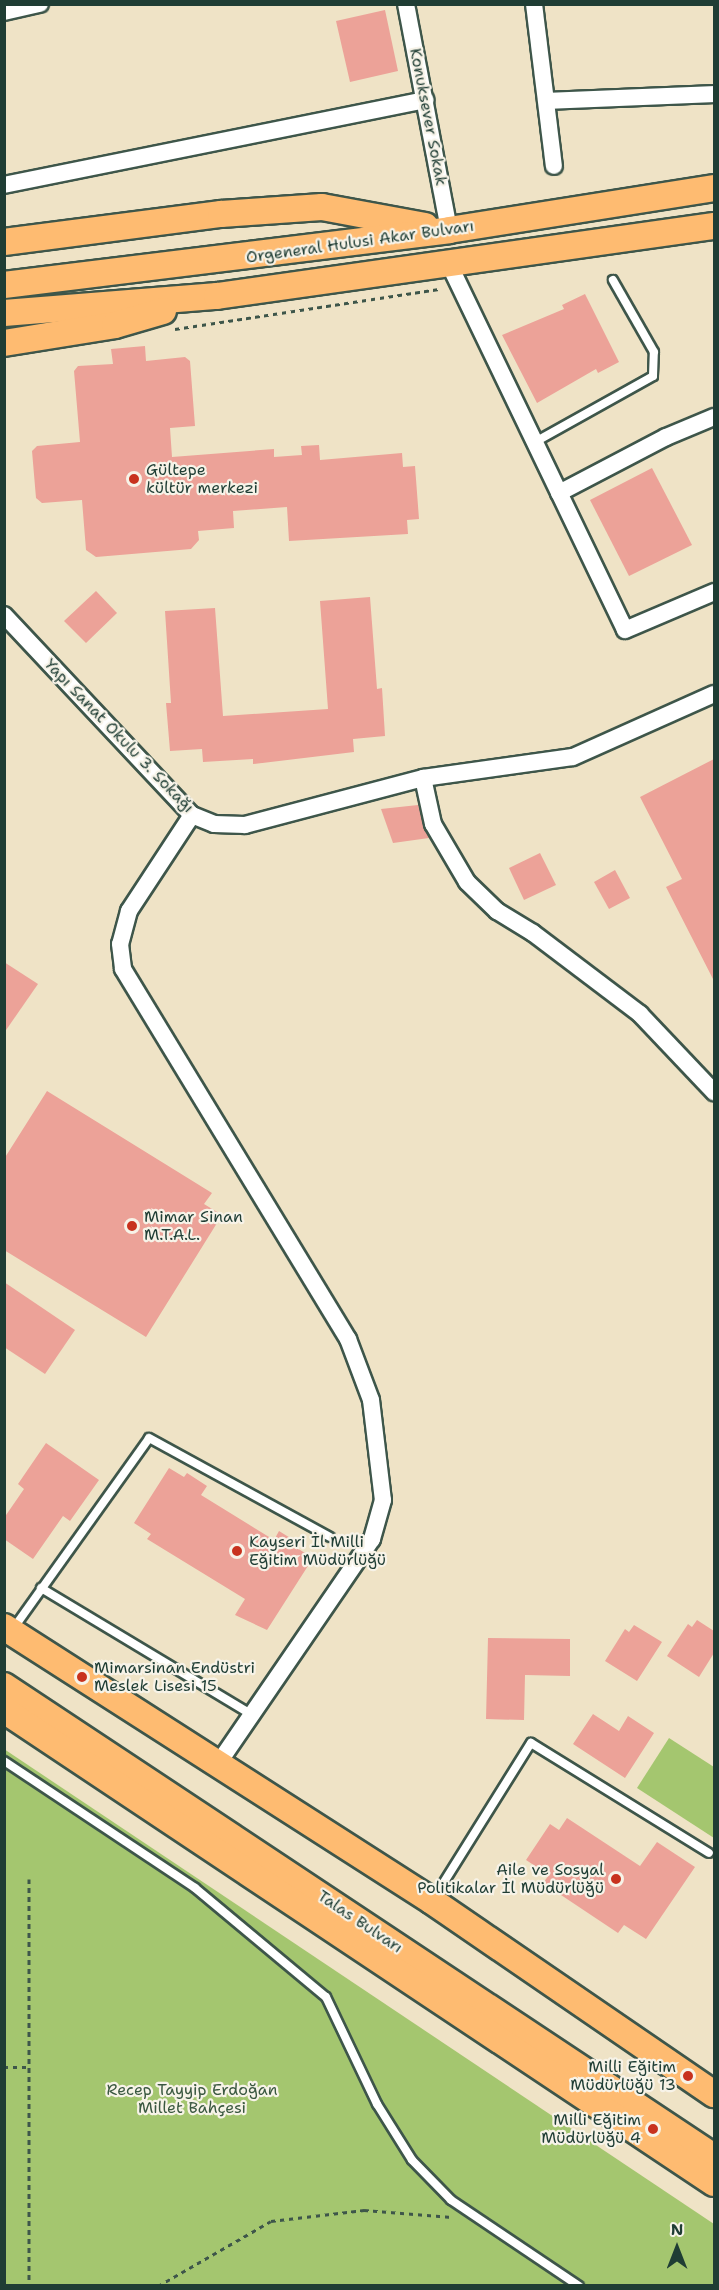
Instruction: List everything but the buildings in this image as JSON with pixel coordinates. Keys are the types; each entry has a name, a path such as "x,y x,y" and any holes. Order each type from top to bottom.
{"main road":[{"name":"Orgeneral Hulusi Akar Bulvarı","path":"4,285 448,230 714,188"},
{"path":"4,242 221,214 322,207 448,230"},
{"name":"Orgeneral Hulusi Akar Bulvarı","path":"4,312 455,275 714,226"},
{"path":"4,343 115,325 217,296"},
{"path":"8,1630 432,1901 714,2094"},
{"name":"Talas Bulvarı","path":"4,1686 714,2157"},
{"path":"4,1710 714,2182"}],"street":[{"path":"4,12 40,4"},
{"name":"Konuksever Sokak","path":"406,4 426,100 448,230"},
{"path":"534,4 554,166"},
{"path":"547,101 714,94"},
{"path":"4,185 426,100"},
{"path":"455,275 625,630 714,592"},
{"path":"559,493 714,417"},
{"name":"Yapı Sanat Okulu 3. Sokağı","path":"4,615 192,815 214,824 245,825 423,778 573,757 714,694"},
{"path":"423,778 433,824 467,882 497,911 533,933 640,1014 714,1092"},
{"path":"192,815 129,911 120,944 123,969 348,1339 371,1400 382,1487 381,1513 372,1539 217,1765"}],"lane":[{"path":"535,442 653,376 654,352 613,280"},
{"path":"8,1630 149,1438 330,1537"},
{"path":"41,1588 251,1714"},
{"path":"432,1901 531,1743 709,1854"},
{"path":"4,1761 195,1888 326,1997 376,2104 412,2160 451,2200 579,2286"}],"path":[{"path":"168,330 455,275"},
{"path":"29,1879 29,2286"},
{"path":"4,2067 29,2067"},
{"path":"158,2286 270,2221 364,2210 480,2220"}],"green space":[{"path":"669,1738 714,1767 714,1838 637,1788"},
{"name":"Recep Tayyip Erdoğan Millet Bahçesi","path":"4,1749 714,2224 714,2285 5,2285"}],"place":[{"name":"Gültepe kültür merkezi","path":"134,479"},
{"name":"Mimar Sinan M.T.A.L.","path":"132,1226"},
{"name":"Kayseri İl Milli Eğitim Müdürlüğü","path":"237,1551"},
{"name":"Mimarsinan Endüstri Meslek Lisesi 15","path":"82,1677"},
{"name":"Aile ve Sosyal Politikalar İl Müdürlüğü","path":"616,1879"},
{"name":"Milli Eğitim Müdürlüğü 13","path":"688,2076"},
{"name":"Milli Eğitim Müdürlüğü 4","path":"653,2129"}]}
